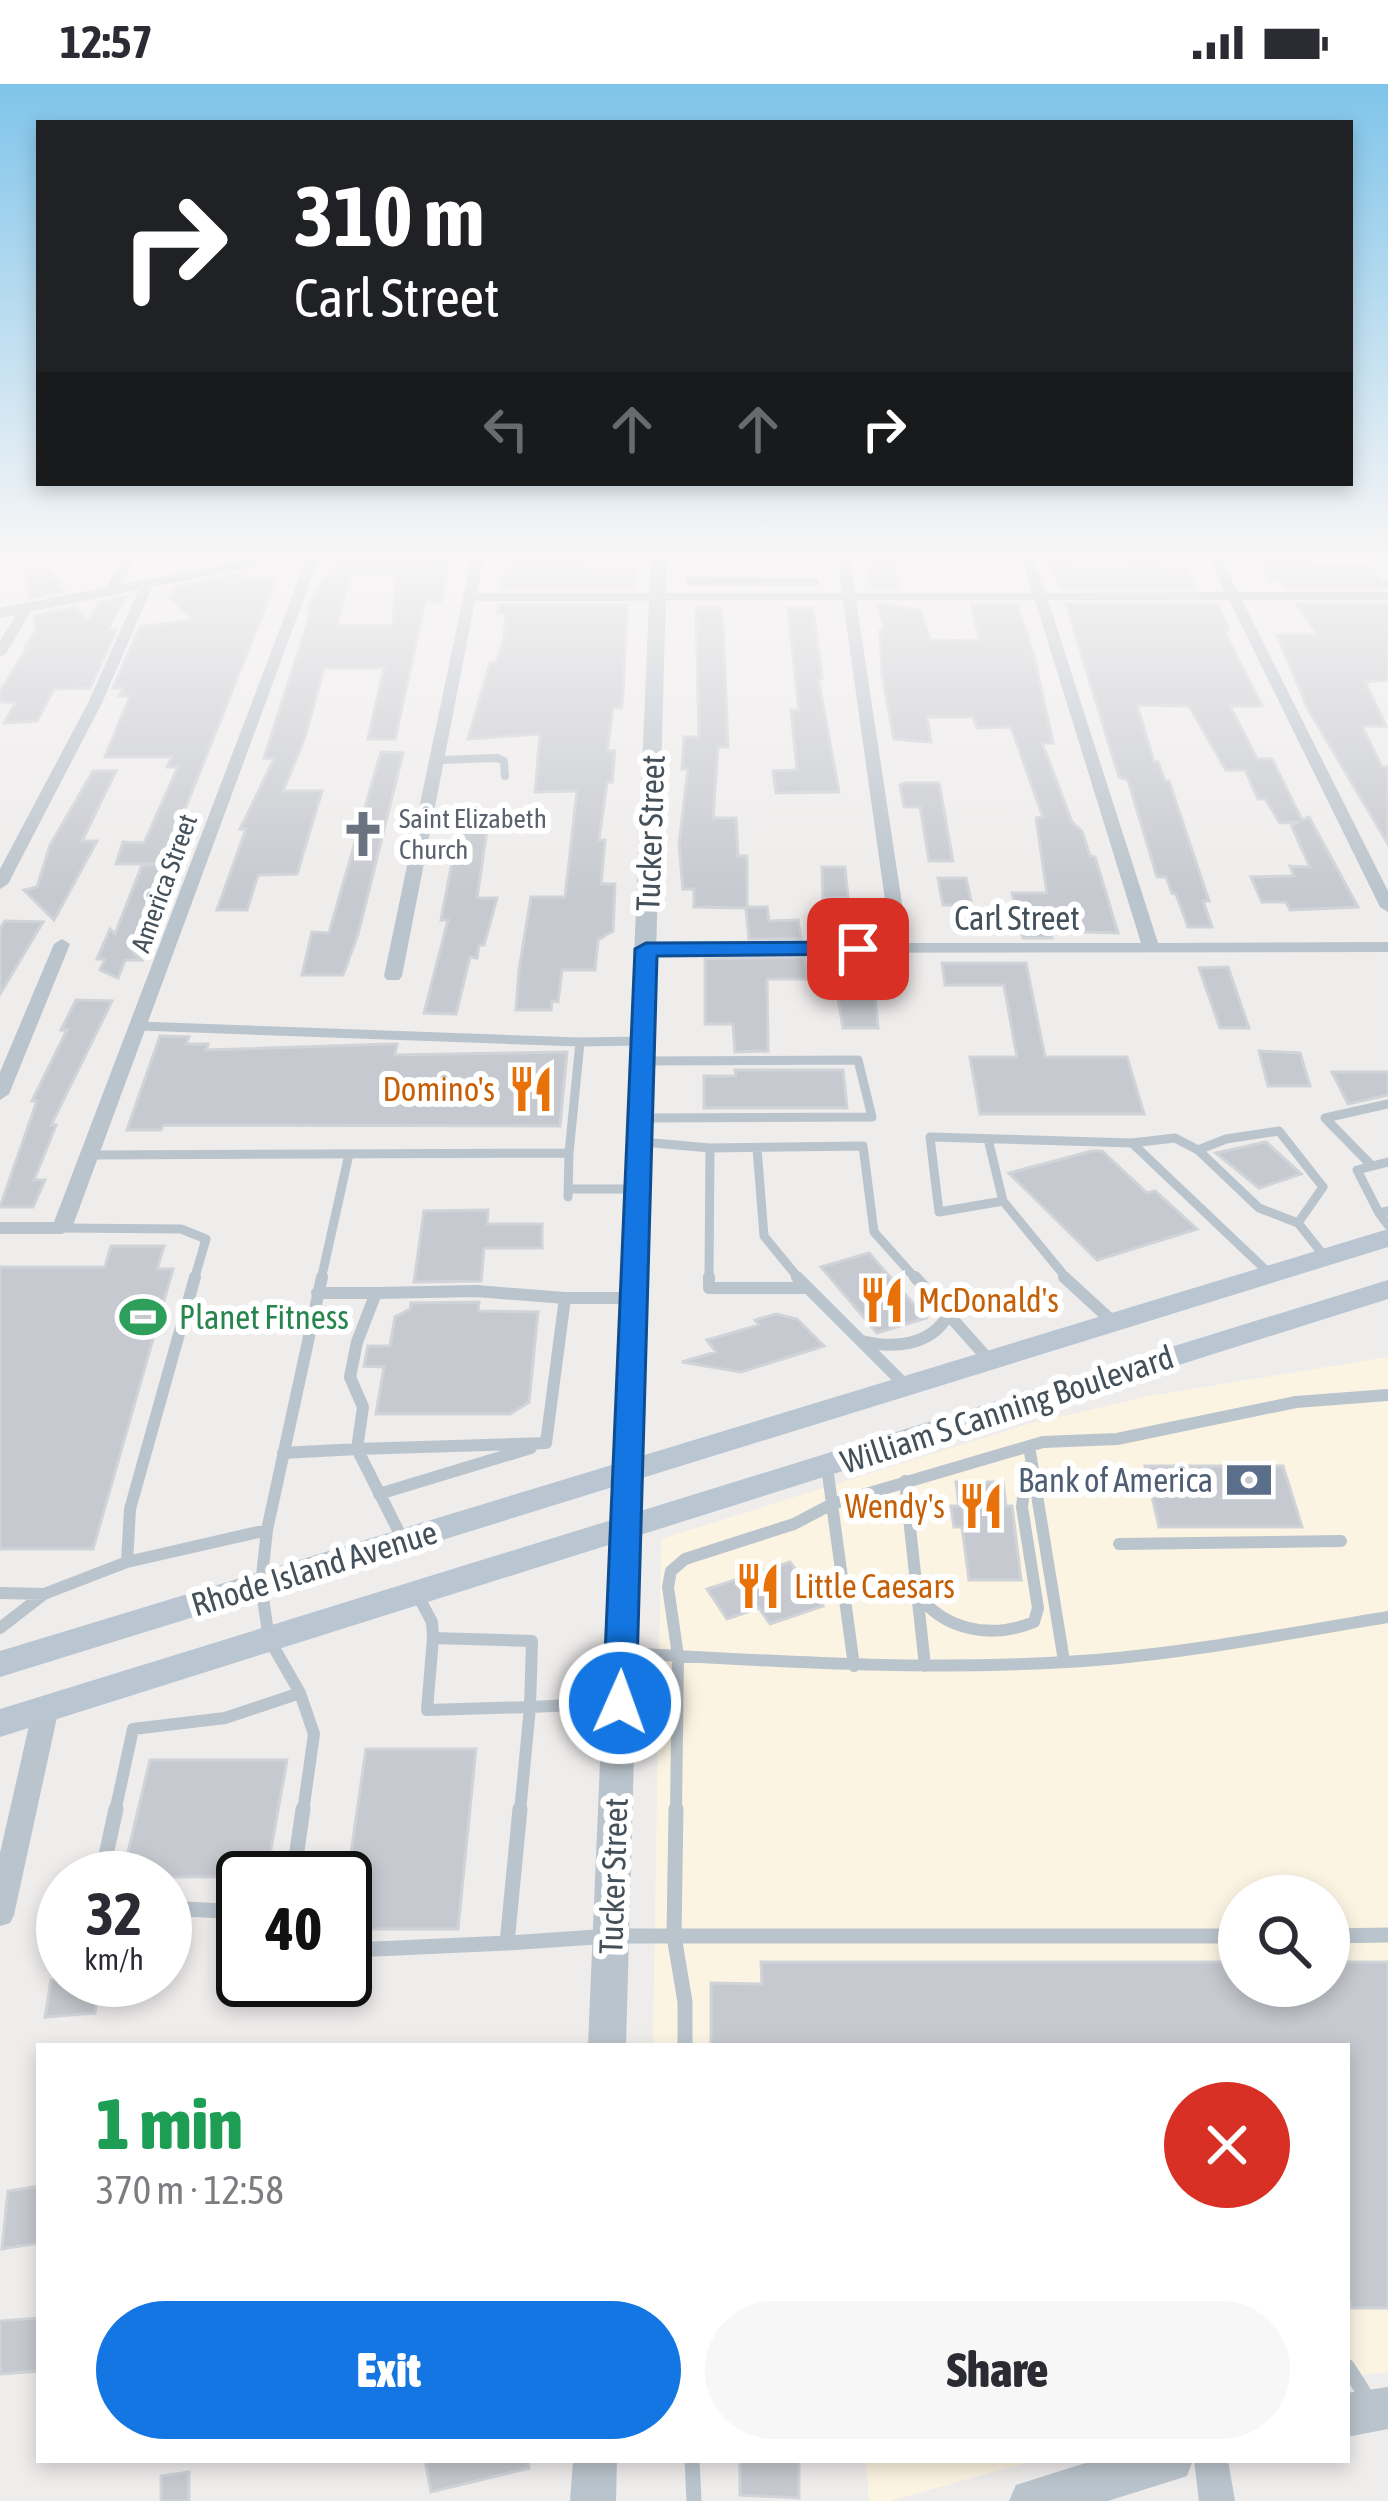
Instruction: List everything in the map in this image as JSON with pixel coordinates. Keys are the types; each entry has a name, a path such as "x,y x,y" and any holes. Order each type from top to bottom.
{"main road":[{"name":"William S Canning Boulevard","path":"628,1472 1325,1257 1385,1220"},
{"name":"William S Canning Boulevard","path":"626,1526 1388,1289"},
{"path":"1283,1322 1388,1306"},
{"name":"Rhode Island Avenue","path":"0,1664 628,1472"},
{"name":"Rhode Island Avenue","path":"0,1723 626,1526"}],"street":[{"path":"0,884 111,668"},
{"name":"America Street","path":"62,1228 272,668"},
{"path":"393,976 458,668"},
{"name":"Tucker Street","path":"608,2043 655,668"},
{"path":"859,668 900,949"},
{"path":"1062,668 1151,948"},
{"path":"1269,668 1388,907"},
{"path":"0,1094 62,944"},
{"name":"Carl Street","path":"646,949 1388,947"},
{"path":"0,1228 62,1228"},
{"path":"0,1916 46,1708"},
{"path":"593,2501 595,2463"},
{"path":"1032,2501 1161,2463"},
{"path":"1211,2463 1217,2501"}],"lane":[{"path":"439,760 497,758 504,761 505,776"},
{"path":"140,1026 580,1042 642,1051 858,1060 872,1117 640,1130"},
{"path":"580,1042 568,1193 638,1189"},
{"path":"1372,1166 1325,1118 1388,1104"},
{"path":"640,1130 710,1148 863,1145 874,1232 989,1360"},
{"path":"1198,1150 1226,1139 1279,1131 1323,1187 1298,1223"},
{"path":"1003,1201 939,1212 930,1137 1132,1143 1175,1138 1198,1150 1259,1208 1298,1223 1325,1257"},
{"path":"988,1139 1003,1201 1049,1262 1113,1322"},
{"path":"1132,1143 1269,1274"},
{"path":"710,1148 709,1288 806,1288"},
{"path":"757,1148 760,1227 806,1288 826,1301 904,1385"},
{"path":"91,1154 569,1153"},
{"path":"297,1851 314,1734 300,1693 269,1639 261,1585 267,1530 350,1154"},
{"path":"1388,1162 1357,1169 1388,1226"},
{"path":"62,1228 181,1229 206,1239 130,1509 127,1562"},
{"path":"317,1294 476,1291 634,1298"},
{"path":"376,1293 357,1342 350,1377 363,1407 357,1449 403,1541"},
{"path":"546,1443 565,1298"},
{"path":"860,1340 898,1345 935,1333 948,1315"},
{"path":"685,2043 685,2002 674,1936 678,1656 668,1587 676,1564 794,1524 832,1504 1029,1445 1117,1439 1296,1402 1388,1395"},
{"path":"283,1453 546,1443"},
{"path":"379,1494 546,1443"},
{"path":"1029,1445 1064,1661"},
{"path":"827,1466 854,1666"},
{"path":"916,1592 939,1618 952,1624 1017,1628 1034,1622 1038,1608 1022,1507 1027,1484 1035,1476"},
{"path":"904,1480 925,1666"},
{"path":"0,1628 44,1594 127,1562 267,1530"},
{"path":"1119,1544 1341,1541"},
{"path":"416,1592 432,1622 427,1710 620,1703"},
{"path":"0,1593 44,1594"},
{"path":"622,1653 854,1666 1064,1661 1388,1617"},
{"path":"433,1638 532,1641 507,1943"},
{"path":"107,1851 133,1729 225,1718 300,1693"},
{"path":"372,1948 611,1936 1218,1936"},
{"path":"1350,1936 1388,1936"},
{"path":"1350,2372 1370,2411"},
{"path":"692,2463 694,2501"}],"shaded area":[{"path":"1388,1357 1388,2372 1350,2377 1350,2043 653,2043 661,1539 1021,1426 1149,1396"},
{"path":"866,2463 1026,2463 889,2501 869,2501"}],"building":[{"path":"15,668 99,668 90,688 54,689 37,721 4,723 16,702 0,702 0,691"},
{"path":"122,668 241,668 163,864 116,864 123,842 144,843 178,767 167,767 172,757 105,757 130,696 119,696 124,688 113,688"},
{"path":"293,668 411,668 395,739 368,739 384,668 324,668 305,737 283,791 322,791 297,874 258,875 247,910 217,910 246,829 240,829 274,759 264,758"},
{"path":"489,668 624,668 621,708 613,708 607,751 615,751 612,782 607,782 599,840 605,840 601,884 615,884 613,931 598,940 595,970 562,970 558,1002 552,1001 551,1010 516,1010 519,970 531,897 565,897 577,791 535,792 540,734 468,739"},
{"path":"697,668 725,668 728,747 718,747 713,818 736,818 738,856 747,856 747,907 767,907 769,921 798,920 801,939 749,939 746,908 694,907 694,889 683,889 679,844 688,769 682,769 684,737 699,737"},
{"path":"794,668 821,668 822,678 818,678 839,792 776,793 773,771 797,770 791,710 799,710"},
{"path":"882,668 1037,668 1053,743 1042,743 1072,822 1082,831 1090,856 1095,857 1118,933 1051,931 1052,938 1023,938 1012,893 1047,893 1036,818 1043,817 1011,727 977,728 973,717 927,717 931,742 894,739"},
{"path":"1086,668 1243,668 1262,706 1230,706 1257,759 1272,759 1302,820 1309,817 1358,907 1290,910 1286,902 1262,902 1251,877 1294,876 1290,866 1310,867 1291,825 1298,822 1280,823 1265,799 1258,799 1245,770 1226,770 1189,706 1137,705 1154,762 1169,781 1209,901 1203,901 1212,927 1188,927 1166,877 1157,877 1128,780 1119,777"},
{"path":"1291,668 1388,668 1388,680 1365,682 1386,726 1362,726 1382,767 1388,767 1388,844 1308,709"},
{"path":"381,752 403,753 358,934 343,975 302,975 312,932 329,933"},
{"path":"93,771 116,771 82,841 97,841 54,920 24,890 37,887 50,845"},
{"path":"939,783 953,861 929,861 920,807 904,807 900,785"},
{"path":"462,810 490,810 477,898 497,898 484,945 479,945 477,958 470,957 456,1014 424,1013 448,920 441,920"},
{"path":"142,865 166,865 149,916 144,916 130,949 141,960 125,960 118,978 100,970 105,959 97,959 110,929 115,934"},
{"path":"822,867 845,867 848,898 823,898"},
{"path":"938,878 966,878 972,905 943,905"},
{"path":"5,921 43,922 0,994 0,929"},
{"path":"804,957 808,979 767,979 768,1051 735,1052 733,1024 705,1024 705,959"},
{"path":"942,963 1026,963 1045,1057 1127,1057 1144,1114 980,1114 970,1057 1017,1057 1004,985 945,985"},
{"path":"1228,967 1249,1028 1220,1028 1199,968"},
{"path":"833,968 867,968 868,976 873,976 878,1028 843,1028"},
{"path":"76,1000 112,1001 51,1125 56,1125 34,1180 45,1180 33,1207 0,1207 37,1101 32,1101 67,1030 61,1030"},
{"path":"160,1036 189,1037 186,1044 208,1044 206,1050 397,1044 395,1055 567,1052 560,1126 163,1125 161,1130 127,1130"},
{"path":"1259,1051 1300,1053 1310,1086 1268,1086"},
{"path":"735,1070 843,1070 847,1108 704,1108 704,1076 736,1076"},
{"path":"1332,1072 1388,1072 1388,1095 1348,1104"},
{"path":"1266,1142 1301,1174 1259,1188 1216,1153"},
{"path":"1102,1151 1147,1193 1155,1191 1197,1229 1097,1260 1009,1173"},
{"path":"488,1210 487,1224 542,1224 542,1248 484,1248 481,1281 414,1282 424,1211"},
{"path":"111,1246 164,1246 157,1269 173,1269 93,1549 0,1549 0,1267 105,1267"},
{"path":"869,1253 926,1318 877,1333 821,1267"},
{"path":"479,1302 478,1311 538,1312 529,1402 510,1414 376,1414 384,1367 364,1366 368,1346 390,1346 395,1317 410,1309 411,1303"},
{"path":"776,1314 797,1319 824,1346 741,1372 682,1362 716,1352 707,1340 759,1325 755,1320"},
{"path":"1145,1466 1283,1466 1302,1527 1159,1527"},
{"path":"956,1482 1003,1482 1006,1506 1012,1506 1021,1580 969,1580 962,1527 954,1527 951,1506 959,1506"},
{"path":"790,1562 823,1606 770,1624 759,1608 727,1619 707,1589"},
{"path":"366,1749 476,1749 458,1929 372,1929 372,1851 351,1851"},
{"path":"150,1760 287,1760 271,1851 216,1851 216,1877 192,1877 192,1851 128,1851"},
{"path":"761,1962 1218,1962 1218,2007 1350,2007 1350,1962 1388,1962 1388,2308 1351,2308 1350,2304 1350,2043 711,2043 711,1983 762,1984"},
{"path":"47,2007 96,2007 95,2013 45,2017"},
{"path":"36,2186 36,2243 2,2249 8,2191"},
{"path":"36,2318 36,2371 0,2374 0,2321"},
{"path":"426,2463 528,2463 529,2468 431,2492"},
{"path":"740,2463 799,2463 799,2498 740,2495"},
{"path":"189,2472 189,2501 161,2501 161,2476"}],"place":[{"name":"Saint Elizabeth Church","path":"363,834"},
{"name":"Domino's","path":"531,1089"},
{"name":"McDonald's","path":"882,1300"},
{"name":"Planet Fitness","path":"143,1317"},
{"name":"Bank of America","path":"1249,1480"},
{"name":"Wendy's","path":"981,1506"},
{"name":"Little Caesars","path":"758,1586"}],"route":[{"path":"620,1703 646,949 858,949"}]}
